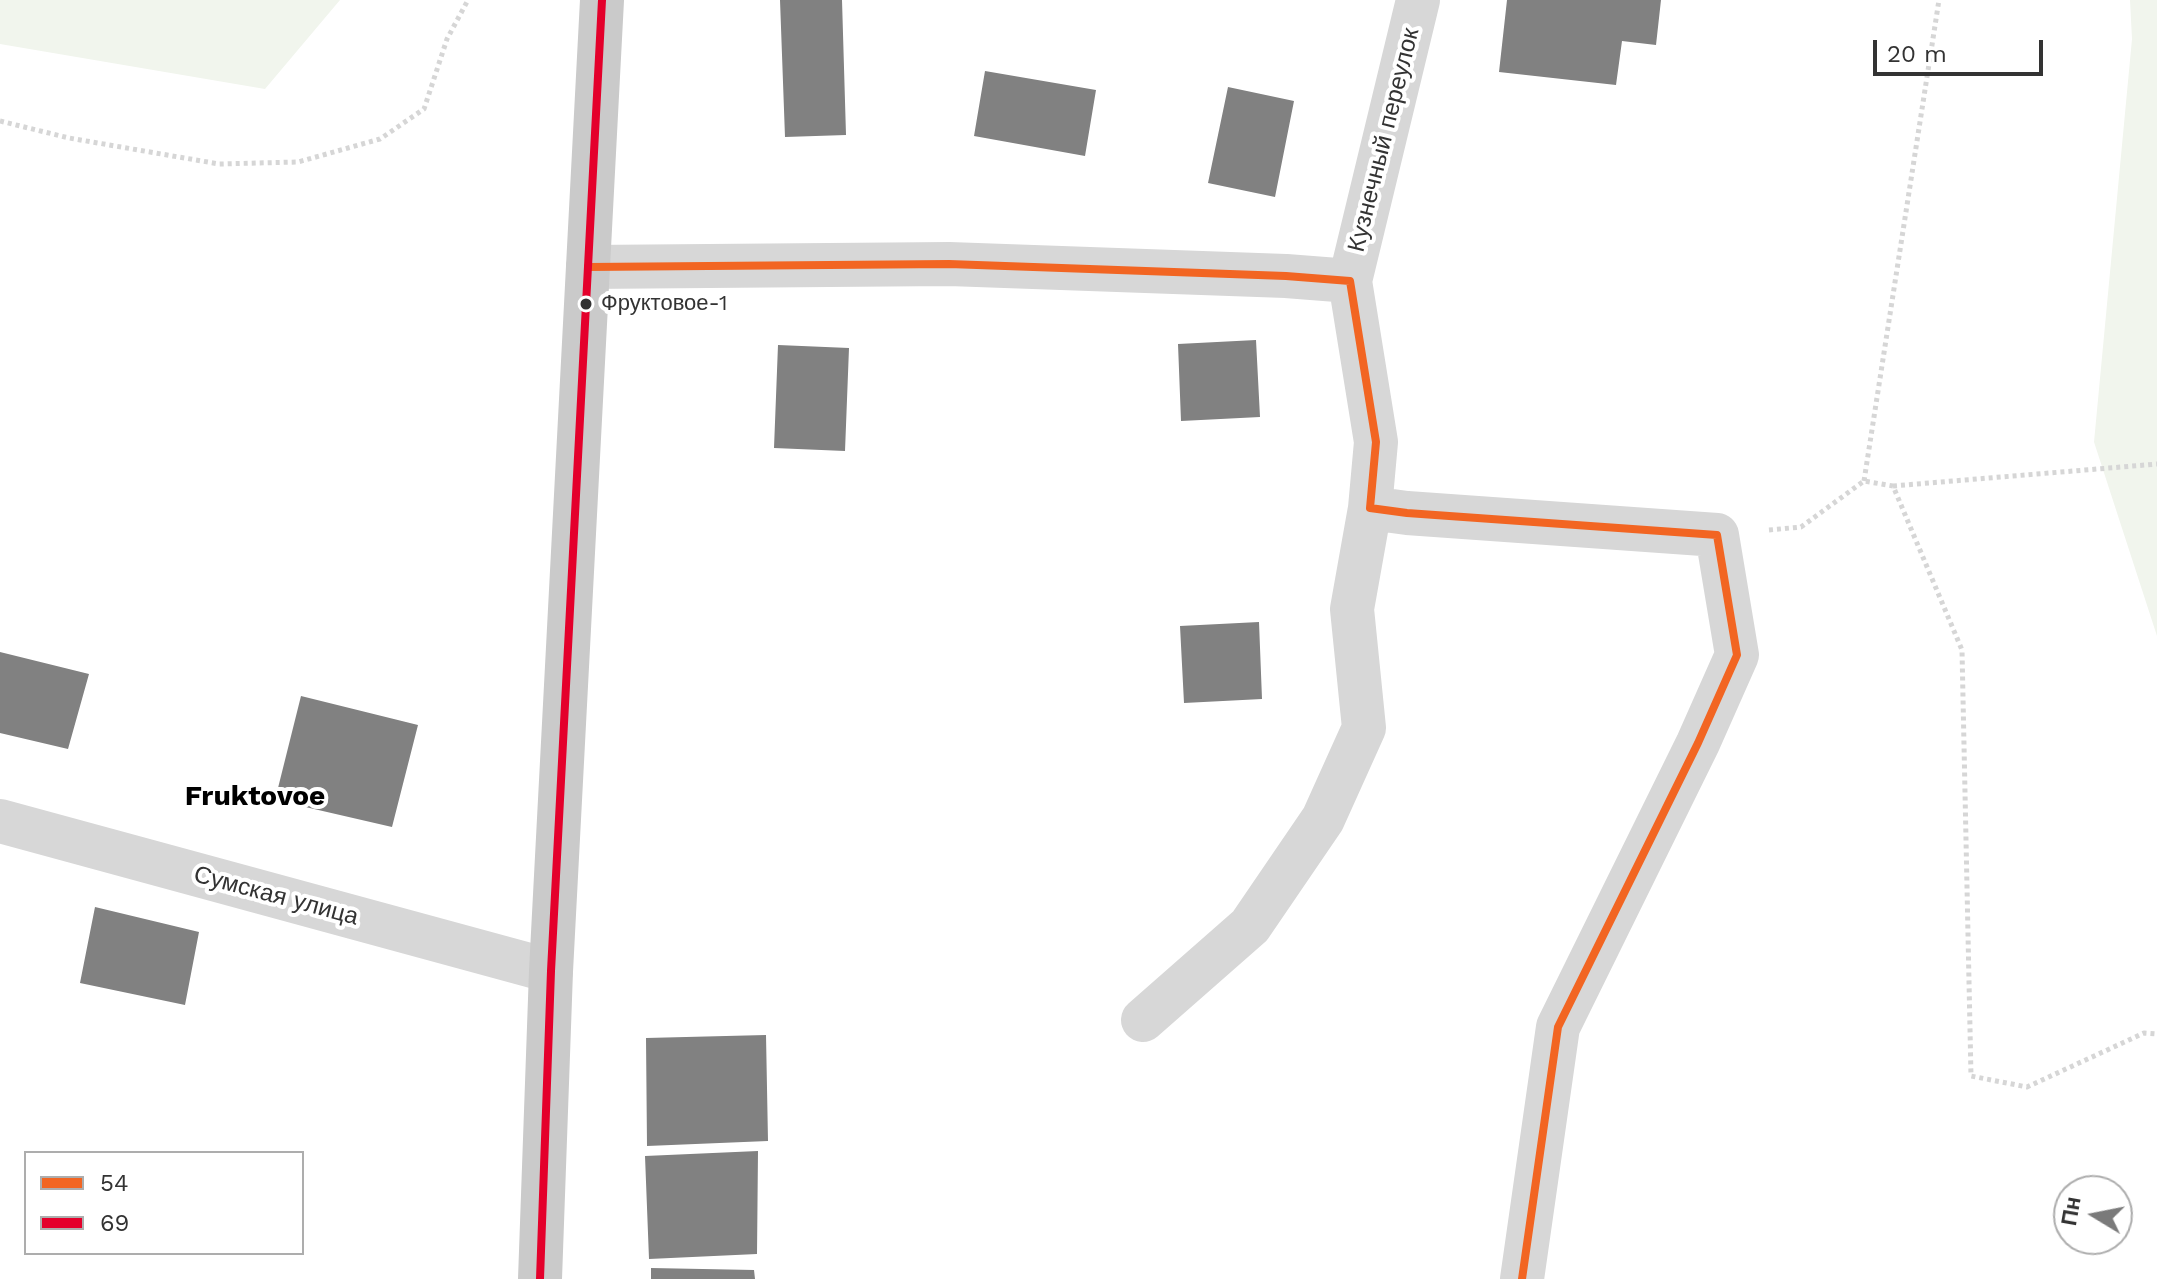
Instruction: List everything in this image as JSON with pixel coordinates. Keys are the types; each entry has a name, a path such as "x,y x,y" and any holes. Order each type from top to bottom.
{"main road":[{"path":"540,1279 551,971 602,0"}],"street":[{"name":"Кузнечный переулок","path":"1143,1020 1250,926 1323,819 1364,728 1352,609 1370,508 1376,442 1350,281 1418,0"},
{"name":"Кузнечный переулок","path":"588,267 949,264 1350,281"},
{"path":"1370,508 1717,535 1737,655 1698,743 1558,1027 1522,1279"},
{"name":"Сумская улица","path":"0,821 551,971"}],"path":[{"path":"0,121 69,138 219,164 298,162 380,139 424,109 447,39 468,0"},
{"path":"1717,535 1801,527 1864,481 1939,0"},
{"path":"1864,481 1893,486 2157,464"},
{"path":"1893,486 1962,650 1971,1076 2027,1087 2144,1033 2157,1034"}],"shaded area":[{"path":"0,0 340,0 265,89 0,44"},
{"path":"2130,0 2157,0 2157,636 2094,442 2132,39"}],"building":[{"path":"780,0 842,0 846,135 785,137"},
{"path":"1507,0 1661,0 1656,45 1622,41 1616,85 1499,72"},
{"path":"985,71 1096,90 1085,156 974,136"},
{"path":"1228,87 1294,101 1275,197 1208,183"},
{"path":"1256,340 1260,417 1181,421 1178,344"},
{"path":"778,345 849,348 845,451 774,448"},
{"path":"1259,622 1262,699 1184,703 1180,626"},
{"path":"0,652 89,674 68,749 0,733"},
{"path":"301,696 418,725 392,827 275,800"},
{"path":"95,907 199,932 185,1005 80,983"},
{"path":"766,1035 768,1141 647,1146 646,1038"},
{"path":"758,1151 757,1254 649,1259 645,1156"},
{"path":"651,1268 754,1270 755,1279 651,1279"}],"transit line":[{"name":"69","path":"540,1279 551,971 602,0"},
{"name":"54","path":"588,267 949,264 1350,281 1376,442 1370,508 1717,535 1737,655 1698,743 1558,1027 1522,1279"}],"place":[{"name":"Фруктовое-1","path":"586,304"}],"district":[{"name":"Fruktovoe","path":"255,797"}]}
